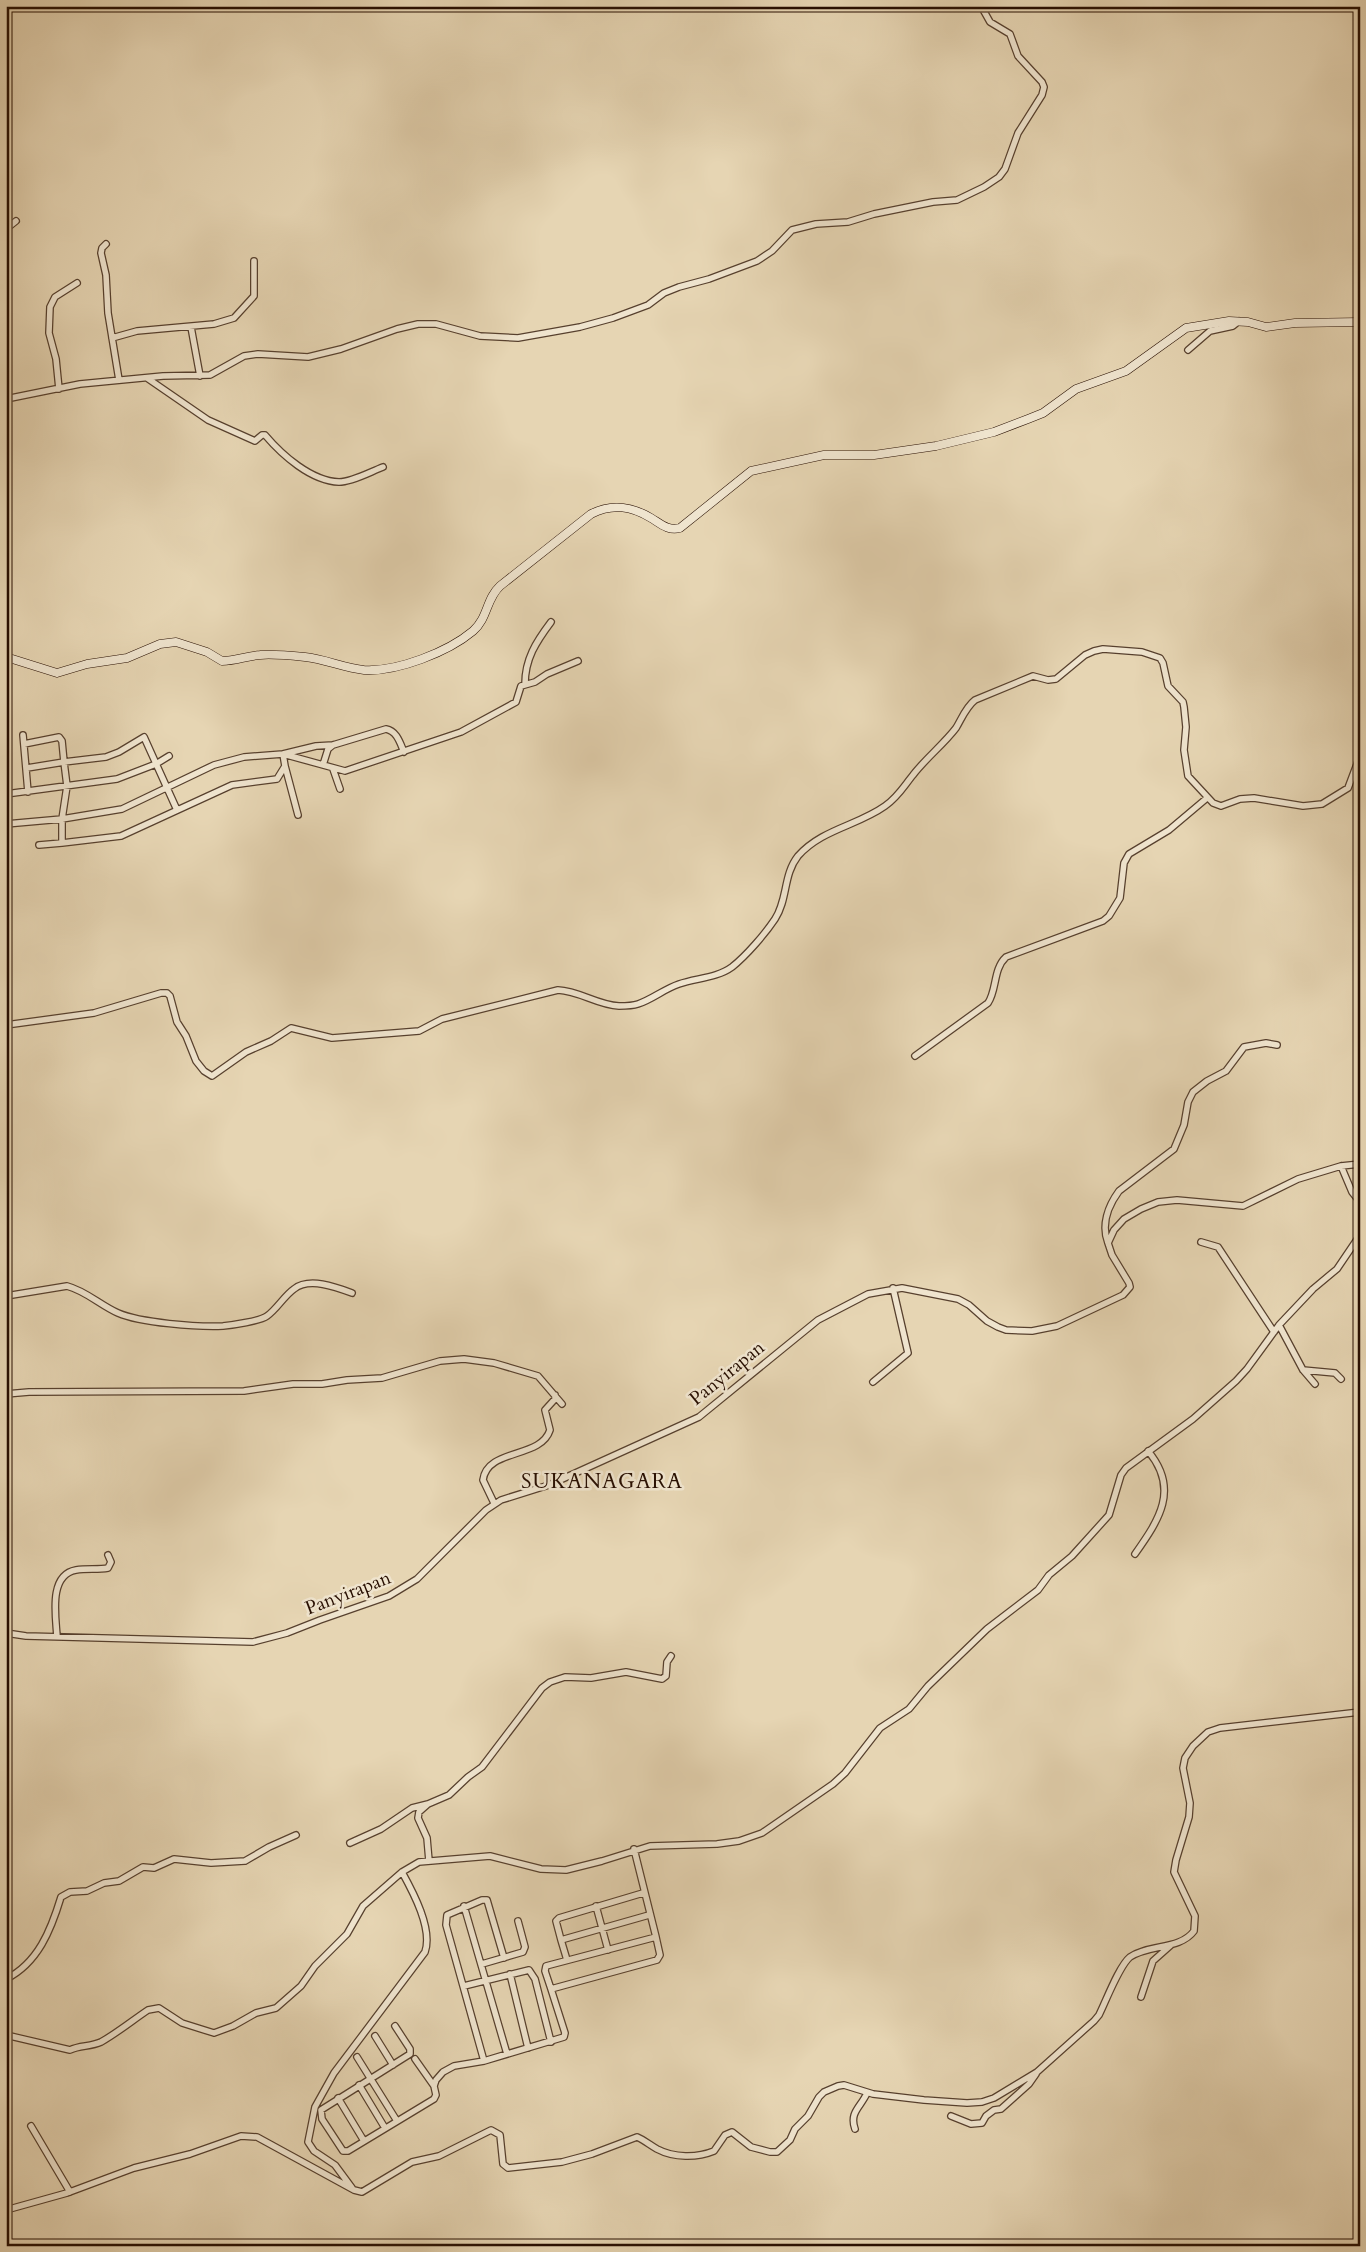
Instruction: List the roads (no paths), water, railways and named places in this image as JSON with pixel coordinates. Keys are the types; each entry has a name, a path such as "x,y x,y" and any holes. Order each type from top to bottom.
{"street":[{"path":"6,399 119,380 200,376 218,372 229,362 244,356 258,354 308,357 341,349 397,329 418,324 436,324 480,336 518,338 580,327 646,306 664,293 683,285 709,279 756,261 772,251 792,230 816,224 848,222 874,214 933,202 957,200 990,184 1005,169 1017,136 1042,95 1044,87 1018,56 1010,34 990,22 981,6"},
{"path":"6,228 16,221"},
{"path":"106,244 102,248 101,253 106,275 112,338 119,380"},
{"path":"112,338 137,331 191,328 234,318 254,296 254,261"},
{"path":"59,389 56,359 49,333 50,307 55,297 77,283"},
{"path":"6,657 57,673 87,664 127,658 160,644 176,642 207,652 222,661 261,655 306,657 362,670 381,670 412,663 448,647 473,631 483,621 493,594 500,586 597,511 617,506 627,508 643,513 668,528 680,528 751,471 824,455 874,455 936,446 994,432 1044,413 1076,389 1126,371 1183,329 1219,322 1239,321 1266,327 1295,323 1360,322"},
{"path":"1188,350 1210,331 1233,326 1239,321"},
{"path":"191,328 200,376"},
{"path":"147,378 208,420 254,440 265,435 278,450 322,478 340,482 383,467"},
{"path":"525,684 525,671 530,655 551,622"},
{"path":"6,1025 94,1013 161,993 167,993 170,996 177,1022 186,1036 196,1061 204,1071 212,1076 246,1052 271,1041 291,1028 332,1038 419,1031 442,1019 558,990 577,993 592,1001 604,1004 629,1006 638,1004 680,983 718,974 732,967 774,921 782,908 789,873 797,858 806,848 812,842 841,826 873,813 898,795 912,775 956,728 971,703 1032,676 1048,680 1056,679 1085,655 1103,649 1142,652 1160,658 1164,663 1168,686 1183,702 1186,727 1184,750 1188,776 1207,798 1221,806 1240,799 1254,798 1303,806 1322,804 1348,788 1360,756"},
{"path":"283,754 345,771 461,732 516,702 519,688 525,684 533,683 547,674 578,661"},
{"path":"6,824 62,819 122,809 135,804 166,786 189,778 228,760 283,754 316,746 333,745 386,729 396,735 404,752"},
{"path":"24,735 28,792"},
{"path":"24,744 59,737 62,741 67,786 62,819 62,843"},
{"path":"27,768 106,757 119,752 144,737 176,810"},
{"path":"323,765 328,749 333,745"},
{"path":"283,754 298,815"},
{"path":"6,794 117,779 156,764 169,756"},
{"path":"40,846 121,836 232,785 277,779 285,766"},
{"path":"333,769 340,789"},
{"path":"915,1056 988,1003 1001,964 1006,958 1094,925 1109,916 1120,898 1124,863 1129,854 1169,830 1207,798"},
{"path":"1108,1243 1105,1230 1112,1200 1119,1191 1174,1149 1182,1132 1193,1092 1207,1081 1226,1071 1244,1047 1266,1043 1277,1045"},
{"path":"1108,1243 1114,1230 1124,1219 1141,1208 1158,1202 1177,1200 1243,1206 1298,1179 1341,1166 1360,1164"},
{"path":"1341,1166 1352,1192 1360,1202"},
{"path":"6,2035 66,2050 76,2047 86,2048 101,2042 148,2010 159,2008 190,2027 214,2033 222,2031 256,2013 276,2008 287,2000 301,1986 315,1966 347,1934 363,1906 414,1864 490,1856 540,1869 566,1870 602,1861 634,1850 666,1844 716,1844 750,1839 775,1825 845,1774 880,1728 909,1709 928,1686 987,1629 1032,1596 1049,1575 1081,1547 1109,1515 1121,1475 1126,1468 1193,1419 1236,1381 1279,1325 1312,1289 1337,1269 1360,1235"},
{"path":"1201,1242 1214,1244 1224,1254 1274,1332"},
{"name":"Panyirapan","path":"6,1633 26,1636 253,1642 287,1633 389,1596 407,1586 430,1567 494,1504 549,1485 699,1417 818,1320 862,1296 893,1288 910,1290 958,1300 969,1305 986,1321 1006,1330 1032,1331 1049,1328 1091,1311 1123,1295 1128,1290 1130,1283 1112,1255 1108,1243"},
{"path":"6,1296 68,1286 76,1288 103,1305 125,1315 188,1325 221,1326 262,1318 268,1315 295,1288 304,1283 337,1287 352,1293"},
{"path":"873,1382 908,1353 893,1288"},
{"path":"1279,1325 1304,1370 1315,1384"},
{"path":"6,1394 38,1392 244,1391 293,1384 322,1384 382,1378 440,1361 464,1359 494,1363 538,1376 562,1404"},
{"path":"1304,1370 1335,1373 1341,1379"},
{"path":"494,1504 483,1480 486,1468 546,1438 550,1430 545,1410 555,1399 555,1395"},
{"path":"1135,1554 1148,1534 1165,1498 1163,1479 1148,1451"},
{"path":"57,1637 56,1594 62,1579 74,1570 108,1568 111,1562 108,1554"},
{"path":"350,1843 381,1829 412,1808 428,1804 449,1795 488,1761 542,1688 550,1682 565,1677 591,1678 620,1672 662,1679 666,1676 671,1656"},
{"path":"6,2210 70,2192 134,2168 190,2154 241,2136 249,2135 310,2164 358,2192 367,2190 412,2162 439,2156 491,2130 500,2135 503,2164 508,2168 562,2162 592,2154 636,2137 659,2150 680,2156 695,2156 714,2151 725,2135 732,2132 751,2147 775,2152 790,2140 795,2129 808,2116 824,2092 844,2085 867,2093 924,2100 972,2104 994,2098 1037,2072 1074,2041 1099,2015 1121,1968 1130,1957 1190,1936 1195,1924 1195,1916 1174,1872 1189,1816 1190,1803 1183,1768 1193,1746 1208,1732 1220,1728 1360,1712"},
{"path":"428,1804 418,1815 427,1838 429,1861"},
{"path":"6,1979 31,1961 46,1937 61,1898 66,1893 87,1891 104,1883 120,1881 143,1867 154,1868 174,1859 211,1863 245,1861 269,1847 296,1835"},
{"path":"551,1989 657,1960 660,1955 643,1893 634,1850"},
{"path":"352,2188 335,2165 314,2151 308,2142 315,2107 334,2073 425,1952 427,1940 420,1909 402,1872"},
{"path":"566,1960 560,1940 557,1919 643,1893"},
{"path":"484,2061 445,1919 449,1914 464,1906 488,1900 504,1958"},
{"path":"464,1906 507,2054"},
{"path":"596,1906 608,1950"},
{"path":"560,1940 650,1915"},
{"path":"482,1964 520,1954 525,1950 518,1921"},
{"path":"434,2086 438,2076 450,2068 484,2061 566,2036 545,1971 546,1966 656,1937"},
{"path":"1141,1997 1153,1961 1174,1943"},
{"path":"464,1986 529,1970 534,1975 551,2042"},
{"path":"510,1974 528,2048"},
{"path":"395,2026 411,2052 393,2065 324,2106 320,2114 336,2144 346,2151 434,2099 436,2095 434,2086 415,2059"},
{"path":"375,2036 393,2065"},
{"path":"357,2057 397,2121"},
{"path":"951,2116 971,2124 982,2123 986,2116 994,2110 1001,2109 1029,2084 1037,2072"},
{"path":"359,2085 385,2128"},
{"path":"855,2129 853,2121 854,2112 867,2093"},
{"path":"338,2098 364,2141"},
{"path":"31,2126 70,2192"}],"district":[{"name":"SUKANAGARA","path":"602,1481"}]}
